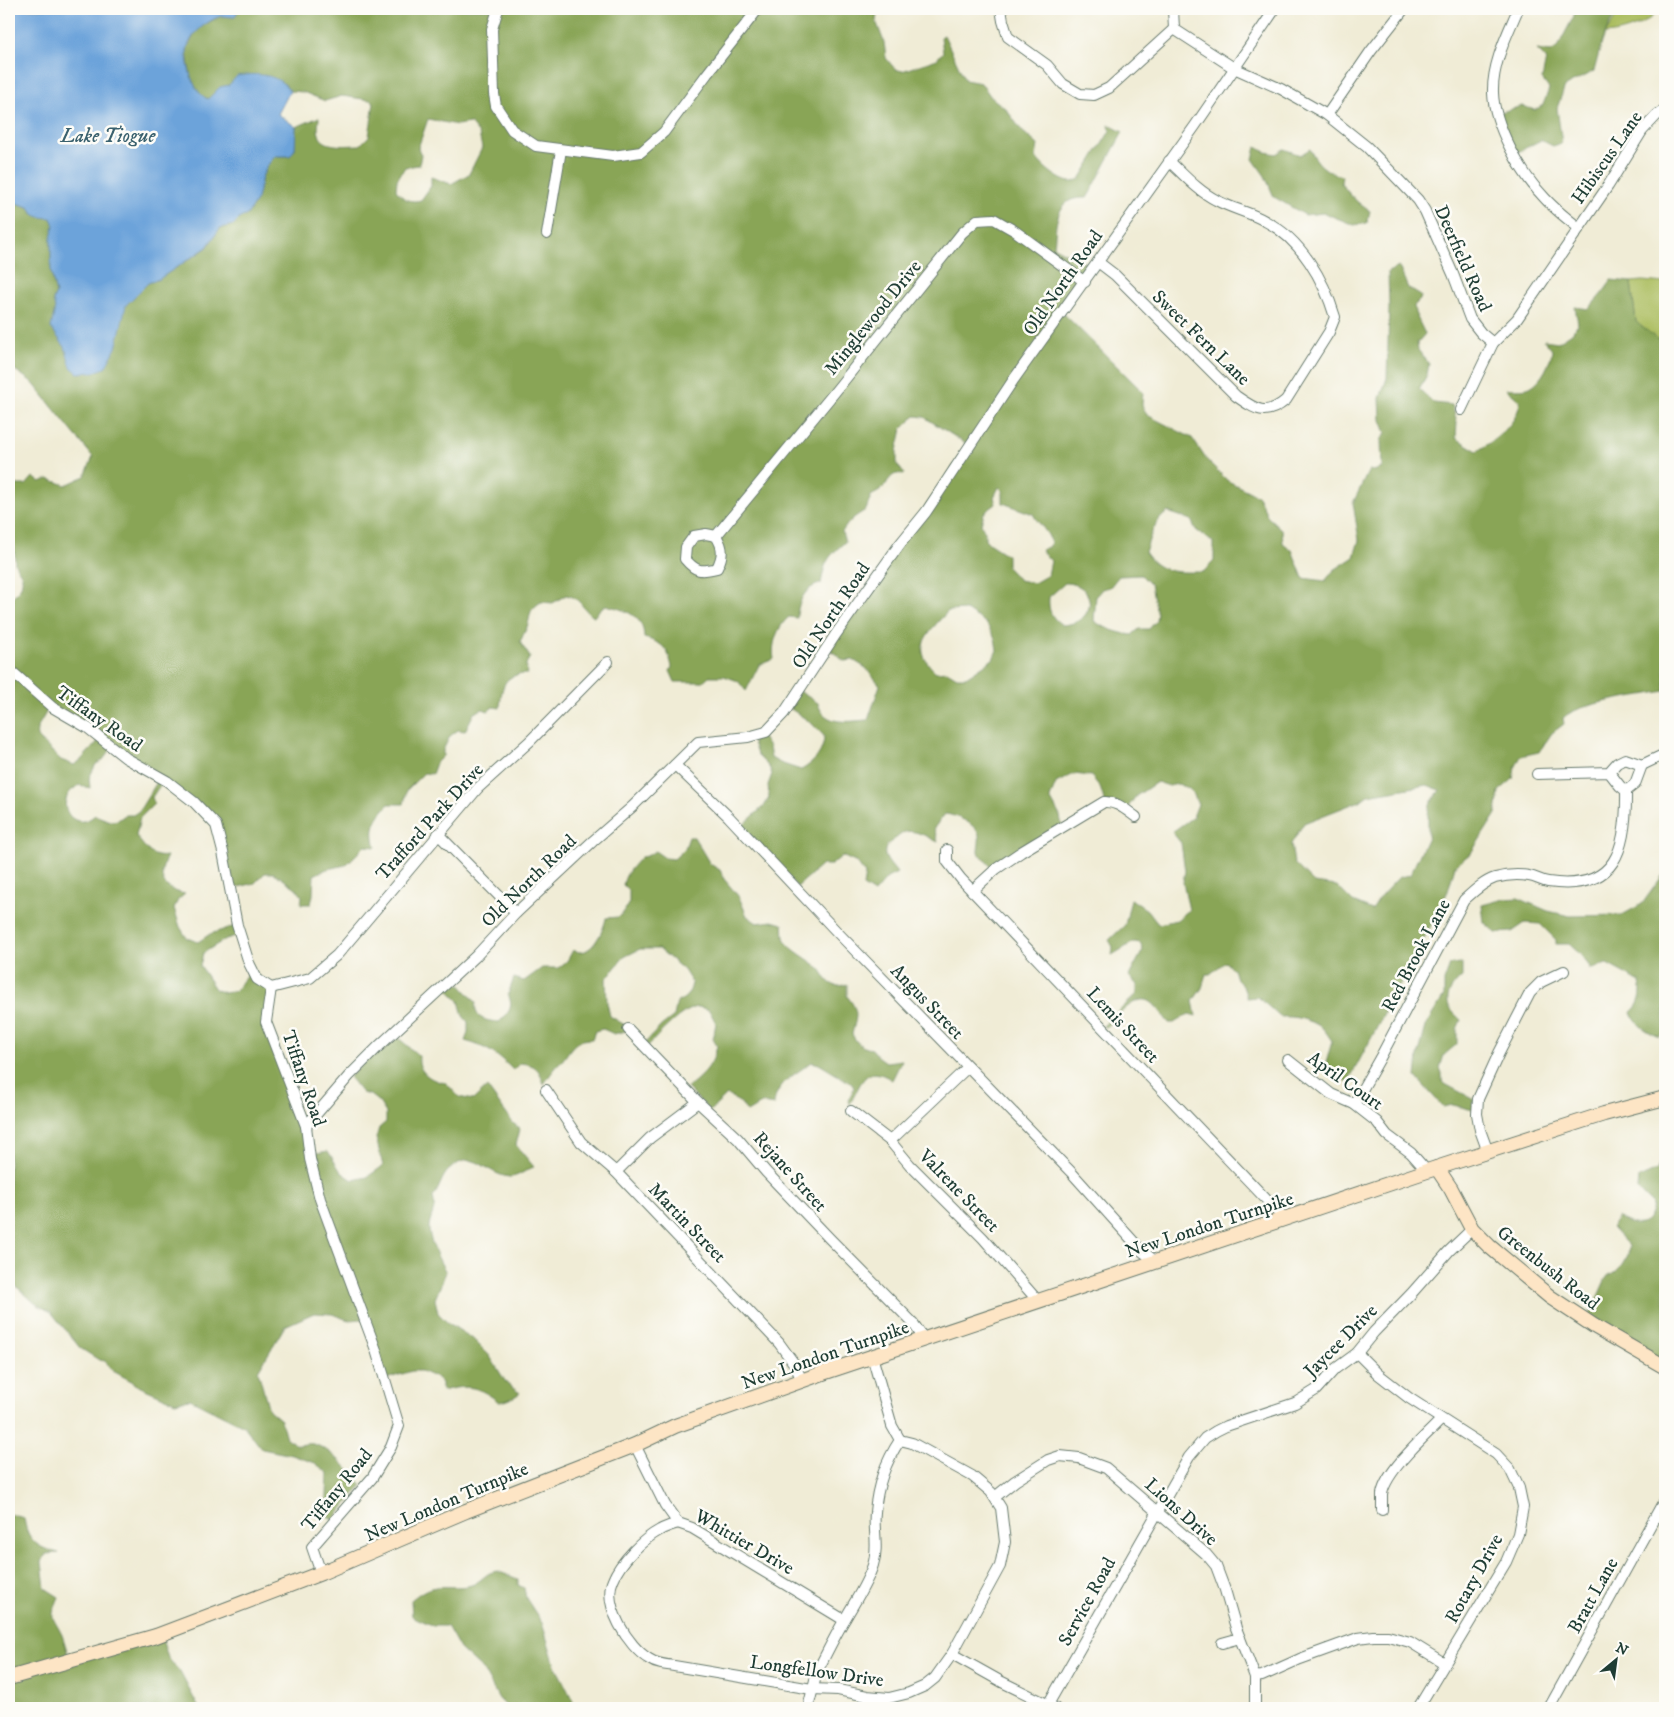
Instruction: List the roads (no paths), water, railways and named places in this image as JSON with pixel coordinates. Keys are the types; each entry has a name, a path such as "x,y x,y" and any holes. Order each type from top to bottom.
{"main road":[{"name":"New London Turnpike","path":"9,1678 156,1636 321,1573 475,1508 635,1445 675,1426 872,1356 1604,1114 1665,1098"},
{"name":"Greenbush Road","path":"1432,1170 1451,1189 1472,1229 1489,1246 1550,1297 1594,1326 1665,1366"}],"street":[{"path":"498,9 492,29 494,94 496,106 512,130 536,146 613,156 641,152 664,132 758,9"},
{"path":"1002,9 1003,21 1008,37 1048,66 1063,84 1080,94 1094,95 1109,88 1174,29 1173,9"},
{"name":"Old North Road","path":"306,1126 349,1076 476,956 516,913 592,841 632,807 698,742 748,737 766,732 784,713 836,634 895,551 926,512 1014,379 1085,282 1275,9"},
{"path":"1327,115 1371,51 1404,9"},
{"path":"1518,9 1497,60 1493,92 1495,108 1501,126 1527,175 1542,196 1579,228"},
{"name":"Deerfield Road","path":"1174,29 1234,68 1280,89 1327,115 1367,147 1418,200 1454,274 1470,319 1481,333 1493,343"},
{"name":"Hibiscus Lane","path":"1493,343 1517,319 1642,132 1665,109"},
{"path":"547,234 561,150"},
{"name":"Sweet Fern Lane","path":"1098,262 1115,275 1236,396 1250,406 1264,412 1276,408 1286,400 1329,332 1335,317 1323,284 1312,264 1286,235 1266,221 1217,201 1202,191 1169,161"},
{"name":"Minglewood Drive","path":"716,536 962,233 977,220 994,220 1016,231 1085,282"},
{"path":"1461,410 1493,343"},
{"name":"Trafford Park Drive","path":"271,988 310,978 337,956 478,788 530,742 608,662"},
{"name":"Tiffany Road","path":"9,669 52,707 88,728 126,758 167,781 194,802 216,825 224,852 237,925 249,963 257,980 271,988 266,1022 306,1126 310,1158 320,1199 376,1350 400,1426 391,1447 372,1478 312,1547 321,1573"},
{"path":"1537,774 1609,772 1617,763 1625,759 1642,764 1665,754"},
{"path":"1609,772 1626,791 1636,784 1642,764"},
{"name":"Angus Street","path":"675,765 729,817 1071,1172 1142,1250 1156,1262"},
{"name":"Red Brook Lane","path":"1354,1104 1464,900 1476,888 1494,878 1512,875 1530,876 1547,882 1580,882 1600,875 1615,862 1623,843 1627,816 1626,791"},
{"path":"972,891 996,869 1021,852 1104,802 1112,802 1119,805 1136,817"},
{"path":"438,834 516,913"},
{"name":"Lemis Street","path":"946,850 947,861 972,891 1285,1219"},
{"path":"1488,1152 1480,1130 1477,1114 1478,1099 1530,993 1540,982 1564,971"},
{"name":"Rejane Street","path":"628,1029 698,1102 738,1139 766,1172 830,1239 914,1323 924,1339"},
{"name":"April Court","path":"1288,1060 1331,1094 1354,1104 1377,1122 1387,1135 1432,1170"},
{"path":"890,1141 968,1067"},
{"name":"Martin Street","path":"546,1090 581,1142 616,1172 779,1343 795,1365 802,1381"},
{"path":"616,1172 650,1138 698,1102"},
{"name":"Valrene Street","path":"851,1111 890,1141 910,1165 983,1238 1038,1301"},
{"name":"Jaycee Drive","path":"1158,1512 1189,1457 1205,1438 1226,1426 1296,1403 1316,1390 1335,1369 1357,1353 1449,1251 1472,1229"},
{"name":"Rotary Drive","path":"1357,1353 1378,1374 1409,1398 1496,1454 1510,1469 1520,1488 1523,1508 1518,1534 1506,1562 1418,1708"},
{"path":"872,1356 892,1426 900,1440 912,1443 958,1468 981,1484 995,1497"},
{"path":"1382,1510 1382,1494 1390,1476 1406,1456 1441,1420"},
{"path":"808,1708 820,1666 865,1584 874,1563 877,1496 892,1452 900,1440"},
{"name":"Whittier Drive","path":"635,1445 665,1505 678,1523 692,1528 844,1620"},
{"name":"Lions Drive","path":"995,1497 1015,1481 1048,1460 1060,1456 1090,1461 1106,1468 1206,1554 1216,1566 1236,1628 1255,1677 1255,1708"},
{"name":"Longfellow Drive","path":"678,1523 660,1530 635,1550 612,1580 610,1590 612,1605 619,1625 637,1651 659,1664 812,1689 838,1690 889,1698 909,1694 925,1686 934,1678 952,1654 1000,1566 1004,1542 1000,1508 995,1497"},
{"name":"Bratt Lane","path":"1549,1708 1665,1499"},
{"name":"Service Road","path":"1050,1707 1158,1512"},
{"path":"1255,1677 1262,1676 1300,1659 1358,1638 1373,1636 1388,1636 1410,1642 1444,1663"},
{"path":"1222,1643 1240,1638"},
{"path":"952,1654 1050,1707"}],"water":[{"name":"Lake Tiogue","path":"9,9 240,9 234,17 222,16 205,24 188,45 187,57 195,85 203,96 208,99 220,87 229,85 237,76 259,75 279,81 290,91 278,114 296,127 295,149 290,156 275,156 267,166 262,177 257,199 247,215 240,218 233,225 220,228 207,247 159,279 148,283 126,305 116,348 105,368 94,372 78,373 71,367 65,347 51,328 55,308 53,300 56,293 51,272 51,238 54,225 51,218 38,216 29,207 9,201"}]}
